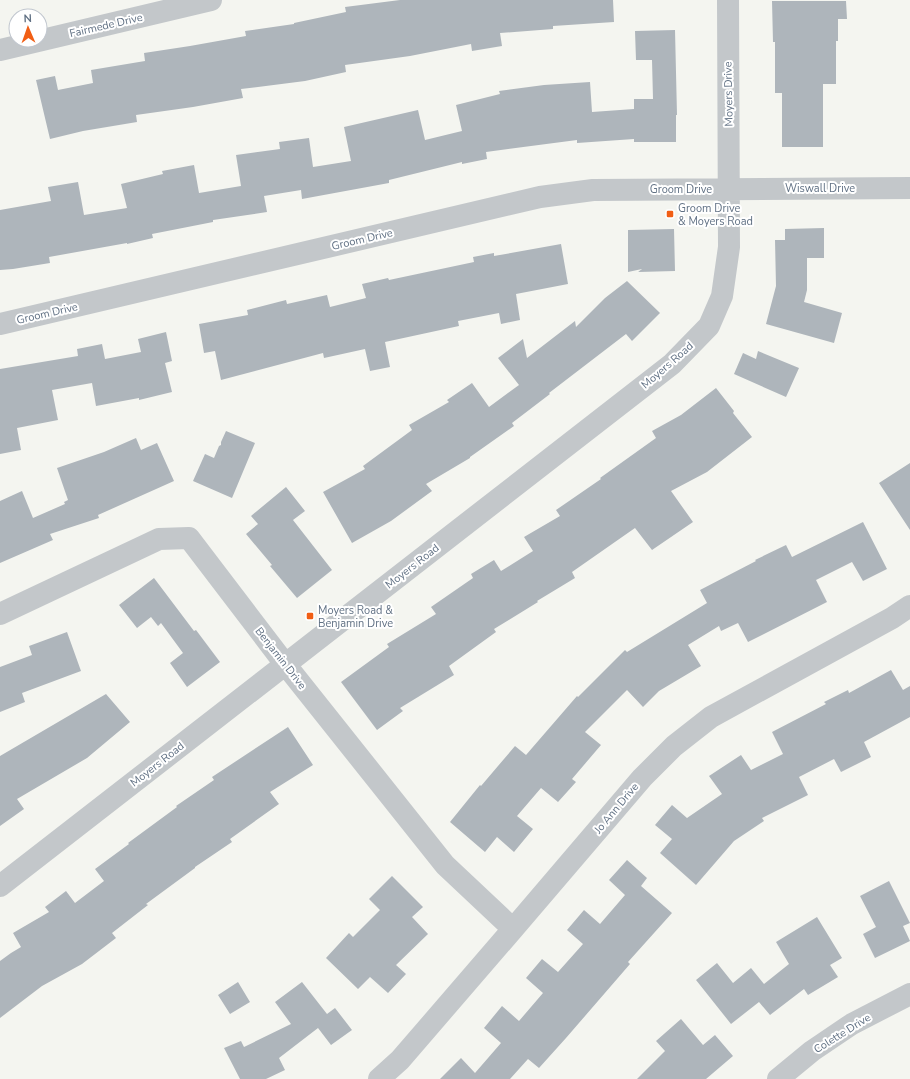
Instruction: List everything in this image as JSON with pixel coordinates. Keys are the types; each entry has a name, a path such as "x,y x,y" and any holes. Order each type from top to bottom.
{"street":[{"name":"Fairmede Drive","path":"0,50 212,0"},
{"name":"Moyers Drive","path":"728,0 729,189"},
{"name":"Wiswall Drive","path":"729,189 910,188"},
{"name":"Groom Drive","path":"0,324 540,197 593,190 729,189"},
{"name":"Moyers Road","path":"0,886 672,364 709,326 722,296 729,247 729,189"},
{"name":"Benjamin Drive","path":"0,614 159,539 189,538 285,664 445,865 513,929"},
{"name":"Jo Ann Drive","path":"379,1079 400,1060 642,778 674,746 711,717 892,618 910,606"},
{"name":"Colette Drive","path":"778,1079 812,1051 852,1024 910,994"}],"building":[{"path":"400,0 613,0 614,22 553,26 553,29 500,33 502,46 472,51 471,44 410,56 345,65 346,72 305,81 241,89 243,98 136,115 137,122 83,131 50,139 36,80 55,76 58,90 93,83 91,70 145,61 144,53 246,36 245,31 294,24 346,12 345,7"},
{"path":"772,1 846,1 847,19 838,19 838,41 836,41 836,84 823,84 823,147 782,147 782,93 775,93 775,42 773,42"},
{"path":"675,30 677,115 676,142 634,142 634,139 577,143 577,140 486,152 487,159 462,164 462,162 389,180 389,183 302,199 301,190 264,196 267,212 213,220 213,222 152,234 153,238 127,244 49,257 50,263 0,270 0,210 51,201 48,187 78,182 84,215 127,208 121,184 163,174 162,171 194,165 199,193 241,186 236,155 280,149 279,142 309,138 313,167 351,161 344,127 418,110 425,140 462,131 456,105 500,94 499,91 544,85 590,82 592,112 634,109 634,99 653,99 652,60 636,60 635,31"},
{"path":"824,228 824,258 807,258 807,290 804,302 842,313 834,343 766,324 776,286 775,240 785,240 785,229"},
{"path":"674,229 675,271 638,272 642,269 628,272 628,230"},
{"path":"561,244 568,284 516,294 520,320 501,324 499,313 458,321 459,326 385,342 390,367 370,371 365,349 324,358 323,353 221,380 215,351 204,353 199,324 248,315 247,310 286,300 287,304 327,295 330,307 366,298 362,284 388,278 389,280 474,262 473,257 494,253 494,256"},
{"path":"627,281 660,313 632,341 626,334 512,423 514,426 470,458 426,484 432,491 391,521 352,543 323,492 365,469 363,466 412,430 409,425 449,402 447,400 472,383 489,407 519,385 498,358 523,339 527,358 575,321 576,327 605,298"},
{"path":"166,332 172,361 165,363 172,392 139,400 139,398 96,406 92,383 52,390 58,420 17,428 21,450 0,454 0,369 78,356 77,349 102,344 105,359 141,352 138,339"},
{"path":"758,351 799,368 786,397 734,374 743,353 756,359"},
{"path":"716,388 752,437 707,472 671,491 693,522 652,550 635,528 572,572 575,578 494,629 496,632 449,666 454,675 400,708 403,711 377,730 341,682 389,647 387,644 436,614 431,607 473,578 471,574 494,560 501,571 533,551 524,537 560,516 556,510 656,438 652,431 681,415"},
{"path":"226,431 255,443 232,498 193,481 205,454 214,458"},
{"path":"136,438 141,450 157,443 174,481 98,515 99,518 50,534 53,540 0,563 0,501 22,491 33,518 65,504 64,502 68,500 57,468 104,452"},
{"path":"910,463 910,530 879,483"},
{"path":"286,487 305,511 293,520 332,570 297,598 246,534 258,524 251,516"},
{"path":"863,522 887,569 863,581 852,562 816,580 827,602 748,642 738,623 721,631 719,626 688,645 701,666 659,691 643,707 627,690 585,732 601,745 572,779 576,782 558,802 541,788 517,816 533,829 514,852 497,837 485,852 450,822 480,785 481,786 515,746 526,755 577,696 578,697 625,650 627,652 707,603 700,590 786,545 792,557"},
{"path":"154,578 194,631 196,630 220,662 187,687 170,663 183,653 161,623 158,626 151,617 137,628 119,605"},
{"path":"67,632 81,671 22,693 25,702 0,712 0,667 32,655 29,646"},
{"path":"891,670 903,690 910,686 910,717 864,742 871,757 841,772 834,759 799,777 808,795 762,818 764,821 734,841 696,885 660,853 672,839 655,825 672,805 687,818 722,794 709,776 741,755 751,770 783,754 772,732 826,704 824,702 848,690 849,693"},
{"path":"106,694 130,722 87,758 17,799 24,809 0,826 0,756"},
{"path":"288,727 313,765 270,792 279,804 230,839 232,842 195,867 146,904 148,905 112,933 116,938 82,964 42,986 0,1018 0,961 21,947 13,933 49,912 45,907 66,891 75,903 104,881 95,869 177,807 176,806 214,780 212,777"},
{"path":"627,860 647,878 641,886 672,913 628,962 630,964 539,1068 528,1059 510,1079 440,1079 461,1058 475,1073 501,1043 484,1028 502,1006 519,1021 543,993 526,978 542,959 558,972 583,944 567,930 584,910 600,924 625,895 609,880"},
{"path":"392,876 423,907 412,917 428,934 396,965 406,974 388,993 370,977 358,989 326,958 349,933 353,937 380,910 369,899"},
{"path":"889,881 910,923 903,926 910,941 875,958 863,934 876,927 860,896"},
{"path":"817,917 842,958 830,965 838,977 808,995 804,989 770,1015 759,1002 731,1024 696,980 717,963 733,983 751,968 764,984 789,964 776,942"},
{"path":"238,982 250,1002 230,1014 218,995"},
{"path":"302,982 327,1014 335,1008 352,1030 331,1045 318,1028 279,1058 285,1070 266,1079 240,1079 224,1048 241,1041 244,1047 291,1024 275,1002"},
{"path":"681,1019 703,1045 715,1035 733,1056 706,1079 637,1079 665,1051 656,1041"}],"place":[{"name":"Groom Drive & Moyers Road","path":"670,214"},
{"name":"Moyers Road & Benjamin Drive","path":"310,616"}]}
